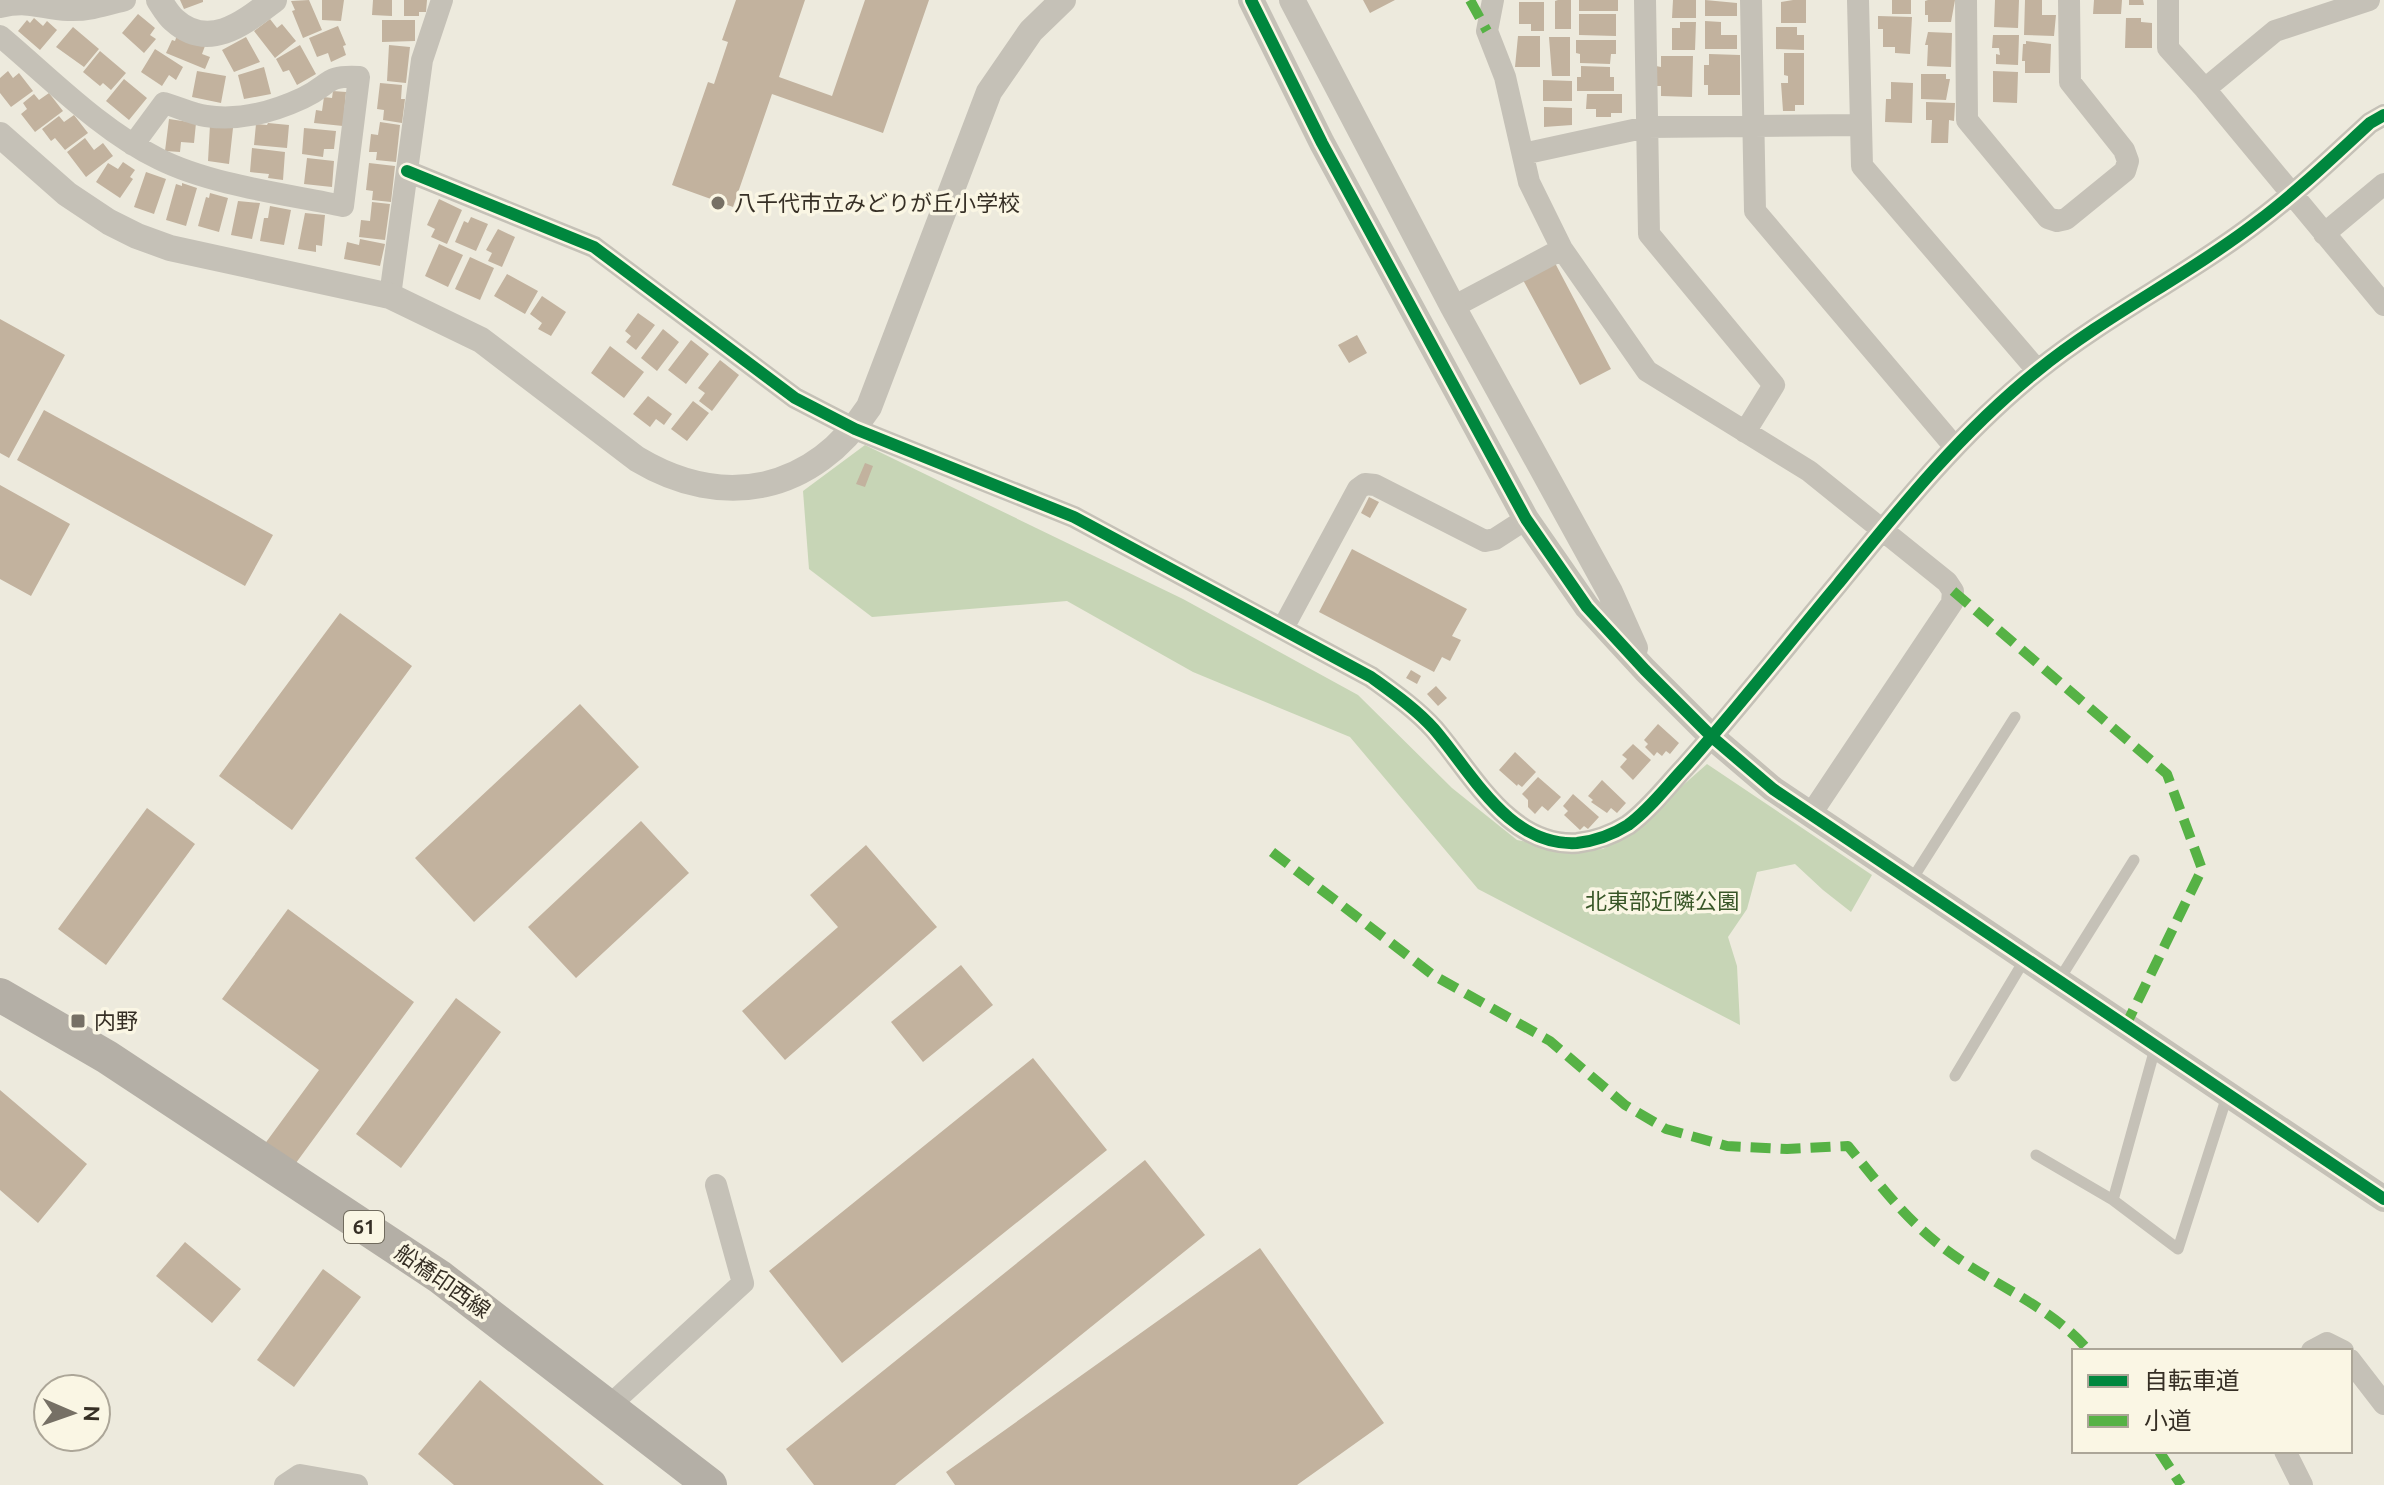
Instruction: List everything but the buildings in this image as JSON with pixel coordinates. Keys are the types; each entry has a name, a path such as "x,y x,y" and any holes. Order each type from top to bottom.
{"main road":[{"name":"船橋印西線","path":"0,995 107,1057 440,1277 710,1485"}],"street":[{"path":"0,7 14,2 37,2 63,10 85,11 125,0"},
{"path":"159,0 174,20 192,31 223,33 274,0"},
{"path":"390,296 422,60 442,0"},
{"path":"0,135 67,194 109,222 137,236 170,248 390,296 481,340 637,459 681,481 711,487 742,488 770,484 805,470 855,429 869,407 989,92 1031,31 1063,0"},
{"path":"1251,0 1322,143 1526,519 1587,607 1645,670 1712,737 1773,789 2384,1199"},
{"path":"1292,0 1453,307 1610,592 1645,670"},
{"path":"1493,0 1487,31 1505,77 1529,182 1562,249 1647,371 1809,471 1947,582 1953,591 1952,603 1811,814"},
{"path":"1645,0 1649,234 1774,385 1745,432"},
{"path":"1751,0 1755,211 1954,446"},
{"path":"1858,0 1862,166 2037,370"},
{"path":"1966,0 1967,120 2048,218 2057,221 2066,219 2125,171 2128,161 2124,150 2070,82 2069,0"},
{"path":"2168,0 2168,48 2384,305"},
{"path":"2205,89 2275,31 2369,0"},
{"path":"0,36 102,123 133,145 161,160 202,176 343,206 359,77 336,76 286,106 247,116 206,116 164,103 133,145"},
{"path":"407,171 594,247 795,398 855,429 1074,517 1371,677 1408,704 1431,727 1513,822 1536,836 1575,843 1606,837 1630,824 1712,737 1954,446 2037,370 2256,223 2370,123 2384,115"},
{"path":"1523,154 1647,127 1859,125"},
{"path":"2324,234 2384,184"},
{"path":"1453,307 1562,249"},
{"path":"1283,628 1358,489 1365,484 1375,485 1485,541 1495,539 1526,519"},
{"path":"609,1406 743,1283 716,1185"},
{"path":"2316,1349 2327,1343 2339,1349"},
{"path":"2352,1363 2384,1404"},
{"path":"2286,1453 2302,1485"},
{"path":"285,1485 300,1475 357,1485"}],"lane":[{"path":"1911,882 2015,717"},
{"path":"2059,980 2134,860"},
{"path":"1955,1076 2026,958"},
{"path":"2113,1200 2156,1044"},
{"path":"2036,1155 2113,1200 2178,1249 2228,1093"}],"green space":[{"name":"北東部近隣公園","path":"865,445 1183,599 1358,695 1452,788 1517,840 1577,851 1603,849 1630,832 1707,764 1872,875 1851,912 1795,864 1757,872 1747,909 1728,937 1737,966 1740,1025 1478,889 1350,737 1193,672 1067,601 872,617 809,569 803,491"}],"marked path":[{"path":"1470,0 1487,31"},
{"path":"1953,591 2167,774 2202,869 2126,1025"},
{"path":"1272,852 1433,975 1550,1041 1625,1105 1666,1129 1727,1146 1787,1149 1848,1146 1926,1234 1959,1259 2044,1312 2087,1349"},
{"path":"2160,1453 2181,1485"}],"cycle path":[{"path":"1251,0 1322,143 1526,519 1587,607 1645,670 1712,737 1773,789 2384,1199"},
{"path":"407,171 594,247 795,398 855,429 1074,517 1371,677 1427,722 1494,804 1512,820 1531,833 1553,841 1577,843 1616,832 1651,805 1908,500 1982,419 2063,351 2257,222 2370,123 2384,115"}],"place":[{"name":"八千代市立みどりが丘小学校","path":"718,203"},
{"name":"内野","path":"78,1021"}]}
